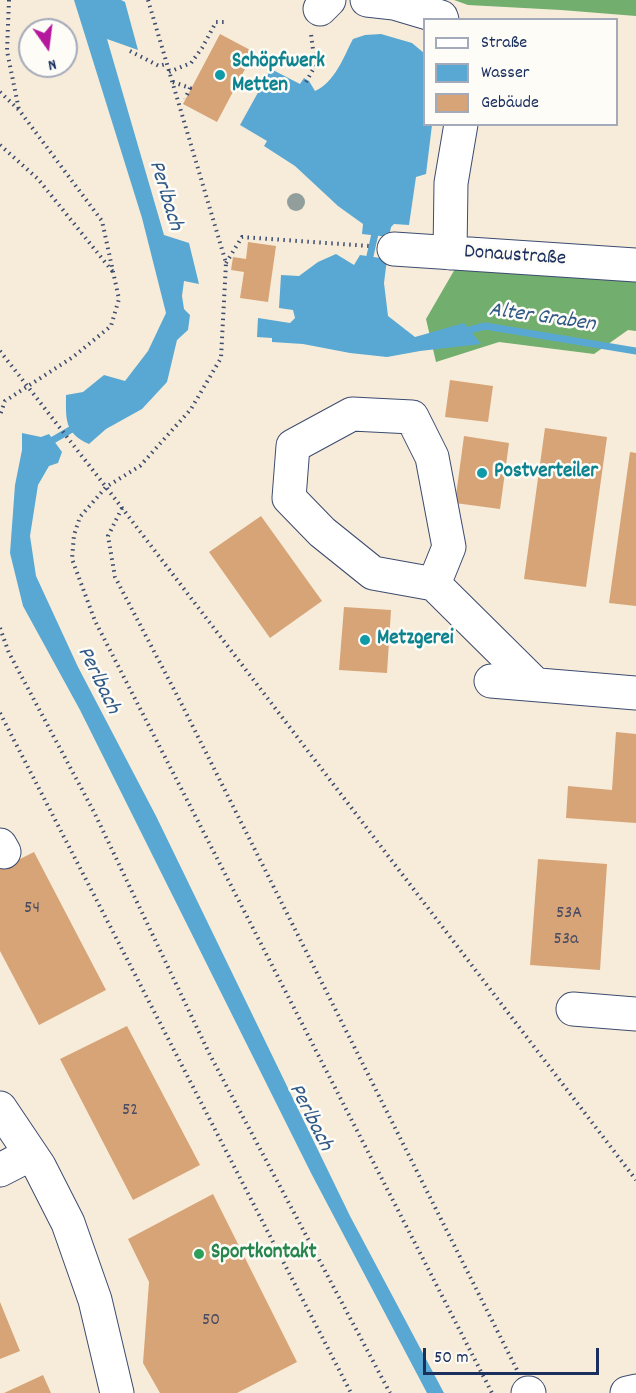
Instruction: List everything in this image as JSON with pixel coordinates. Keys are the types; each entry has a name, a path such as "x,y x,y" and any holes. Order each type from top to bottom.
{"street":[{"path":"367,0 394,3 442,18"},
{"path":"450,253 451,183 461,126"},
{"name":"Donaustraße","path":"394,249 636,265"},
{"path":"434,584 449,547 432,457 412,417 352,414 293,446 289,498 322,532 373,573 434,584 535,684"},
{"path":"491,681 636,693"},
{"path":"573,1009 636,1014"},
{"path":"0,1108 31,1154 68,1223 95,1300 117,1393"},
{"path":"0,1170 31,1154"},
{"path":"627,1393 636,1391"}],"path":[{"path":"9,0 7,51 19,110"},
{"path":"148,0 226,263 221,358 191,408 140,466 106,487 80,517 74,534 72,559 95,621 492,1393"},
{"path":"306,82 315,66 320,13"},
{"path":"169,72 191,63 216,22 227,22"},
{"path":"130,51 159,66 166,64"},
{"path":"172,82 190,88 185,99"},
{"path":"0,92 19,110 102,221 119,299 111,326 73,357 5,400 0,416"},
{"path":"0,146 38,179 113,273"},
{"path":"226,263 242,237 357,244"},
{"path":"0,351 636,1180"},
{"path":"122,508 108,536 115,577 191,722 528,1393"},
{"path":"0,628 9,653 94,812 210,1054 390,1393"},
{"path":"0,713 351,1393"}],"green space":[{"path":"454,0 636,0 636,16 468,5"},
{"path":"459,262 636,274 636,331 628,330 594,354 499,342 436,362 426,319"}],"water":[{"path":"74,0 121,0 125,2 138,50 107,39 164,235 189,243 199,284 184,281 182,296 184,309 190,315 188,330 177,340 167,382 142,409 106,429 89,444 75,435 68,424 66,395 83,392 104,375 125,381 148,351 166,313 142,218"},
{"path":"381,34 412,43 423,52 423,126 432,126 426,174 416,177 409,225 394,224 389,237 362,234 363,224 338,206 295,166 264,146 267,141 240,125 271,69 300,84 304,78 309,81 315,91 333,76 353,39 365,35"},
{"path":"336,254 354,265 360,255 387,259 384,283 388,316 415,337 464,323 481,344 387,357 303,344 272,342 272,338 257,337 258,318 290,323 295,318 293,310 279,308 281,275 299,276 318,262"},
{"path":"22,433 41,437 49,434 62,452 58,463 49,466 38,485 30,536 36,576 78,667 156,816 350,1216 444,1393 427,1393 311,1173 80,710 23,606 10,553"}],"building":[{"name":"Schöpfwerk Metten","path":"220,34 254,52 217,122 183,104"},
{"path":"248,242 276,246 268,302 240,298 244,272 231,270 233,257 246,259"},
{"path":"450,380 493,386 488,422 445,417"},
{"path":"545,428 607,437 586,587 524,579"},
{"name":"Postverteiler","path":"464,436 509,443 500,509 455,503"},
{"path":"630,452 636,453 636,606 609,603"},
{"path":"261,516 322,601 270,638 209,552"},
{"name":"Metzgerei","path":"344,607 391,610 387,673 339,670"},
{"path":"616,732 636,734 636,823 566,818 568,786 612,790"},
{"path":"34,852 106,990 39,1025 0,951 0,869"},
{"path":"538,859 607,864 600,970 530,965"},
{"path":"127,1026 200,1165 133,1200 60,1059"},
{"path":"213,1194 297,1362 237,1393 160,1393 143,1363 149,1282 128,1239"},
{"path":"0,1302 20,1351 0,1359"},
{"path":"43,1375 51,1393 4,1393"}],"waterway":[{"path":"368,265 376,229"},
{"name":"Alter Graben","path":"462,332 485,326 636,351"},
{"name":"Perlbach","path":"47,447 53,440 77,426"}],"place":[{"name":"Schöpfwerk Metten","path":"220,75"},
{"name":"Postverteiler","path":"482,473"},
{"name":"Metzgerei","path":"365,640"},
{"name":"Sportkontakt","path":"199,1254"}]}
